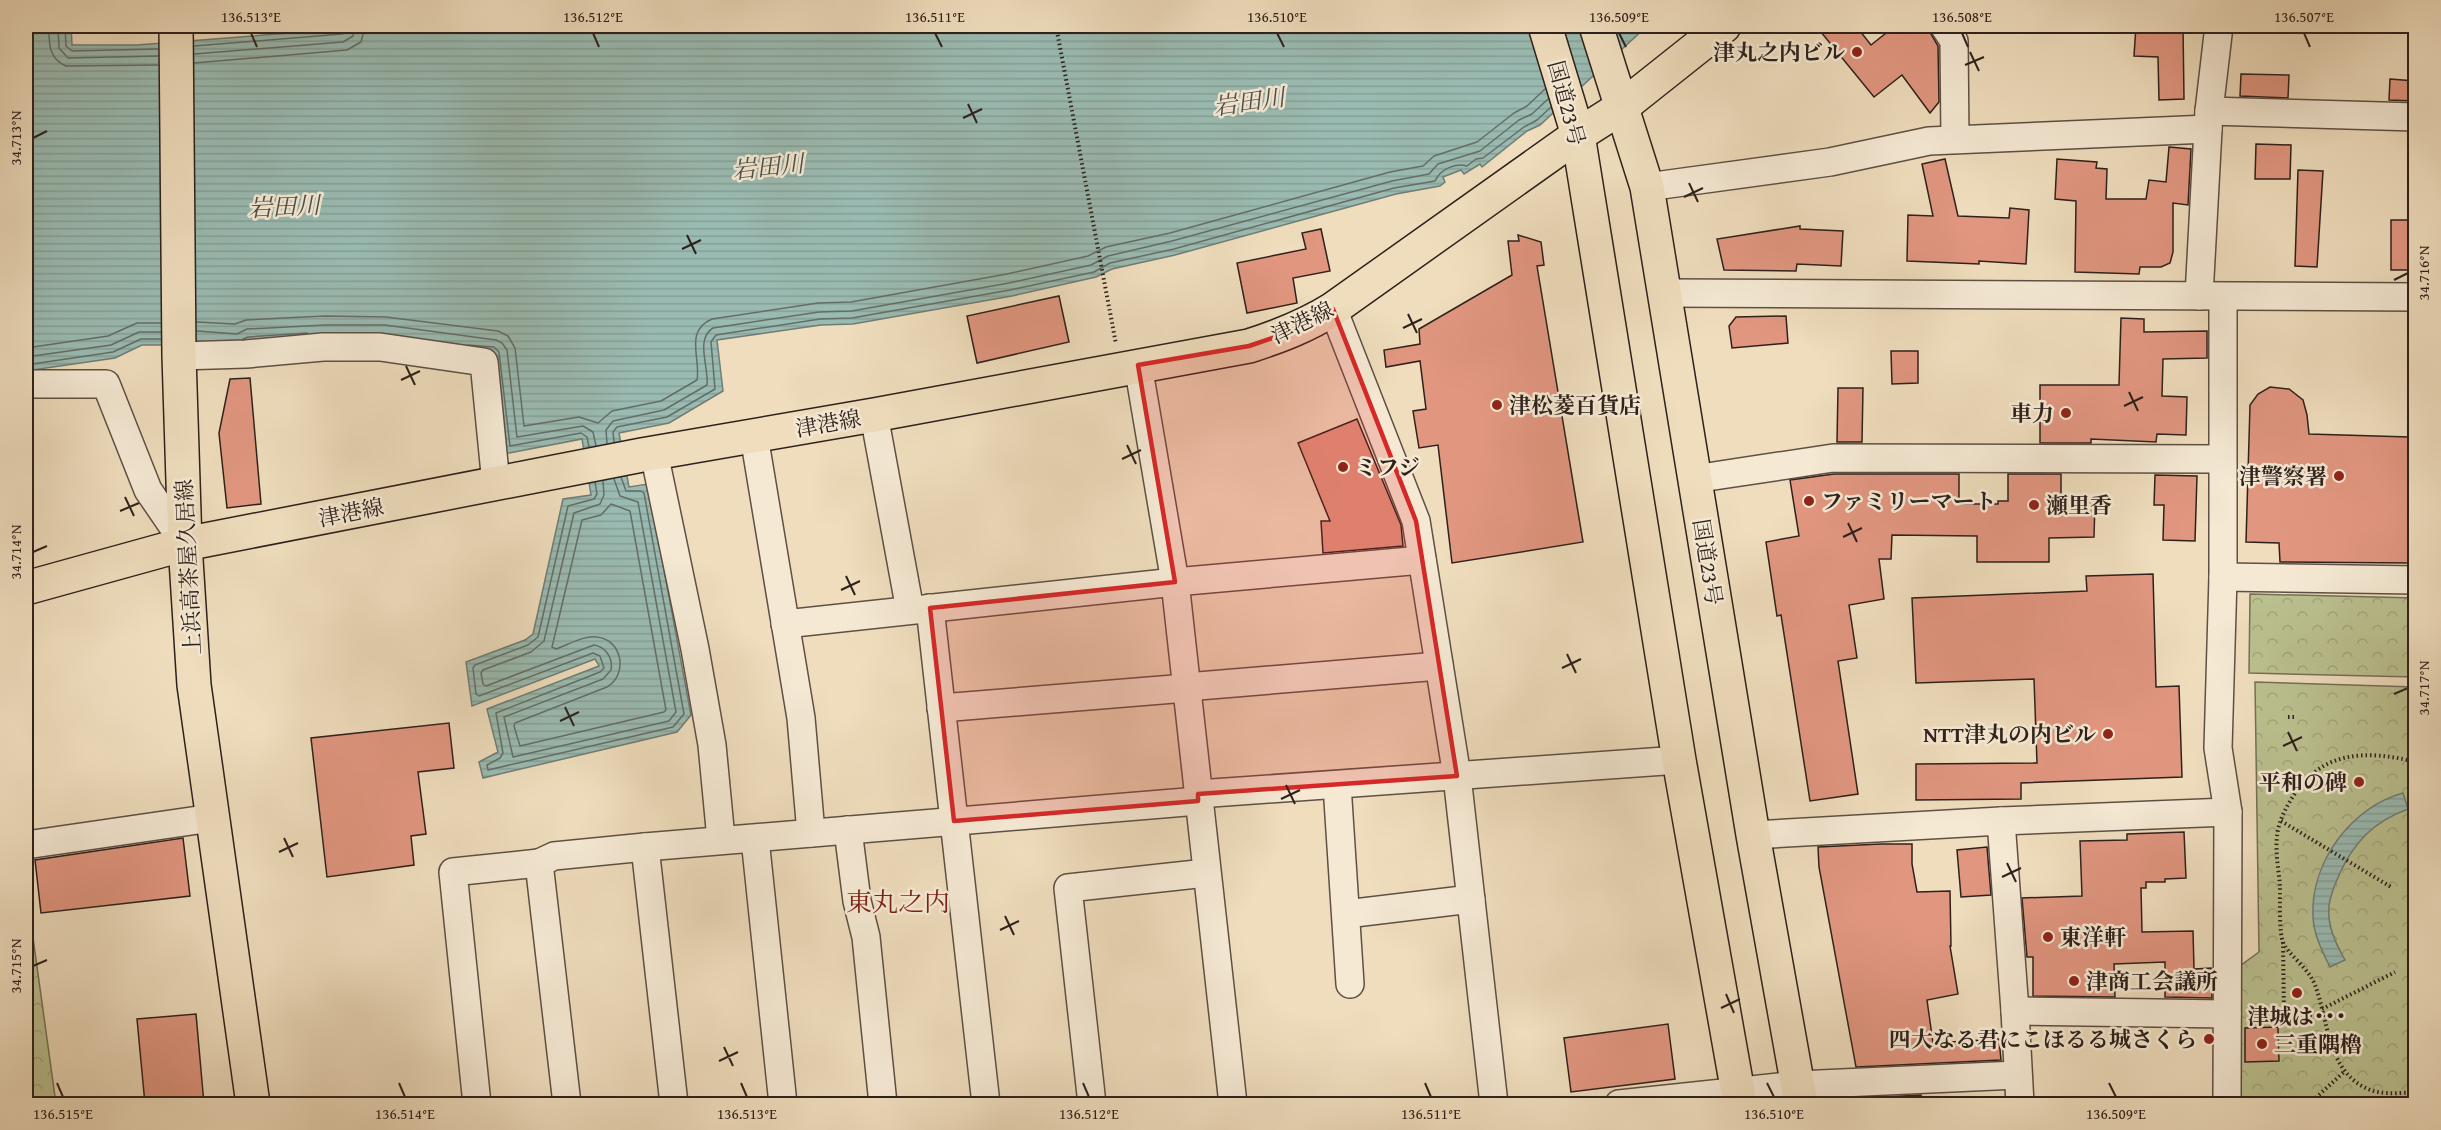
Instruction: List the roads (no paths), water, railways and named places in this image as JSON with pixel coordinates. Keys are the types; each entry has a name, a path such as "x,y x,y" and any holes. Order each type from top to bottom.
{"main road":[{"name":"国道23号","path":"1545,26 1575,123 1679,760 1739,1099"},
{"name":"国道23号","path":"1596,26 1647,187 1753,835 1799,1095"},
{"name":"津港線","path":"26,588 184,544 648,454 1249,346 1311,323 1333,309 1575,123 1620,101 1724,26"},
{"name":"上浜高茶屋久居線","path":"176,34 179,354 184,544 195,685 253,1104"}],"street":[{"path":"1944,26 1954,41 1955,139"},
{"path":"2219,26 2209,120 2211,297 2222,459 2223,577 2218,748 2228,812 2227,1104"},
{"path":"1647,187 1830,162 1929,141 2209,120 2415,117"},
{"path":"1665,292 2415,297"},
{"path":"1333,309 1416,521 1457,776 1494,1104"},
{"path":"179,354 246,354 323,347 380,347 484,362 501,483"},
{"path":"1130,367 1175,582 1233,1104"},
{"path":"26,384 106,384 148,490 184,544"},
{"path":"874,415 941,708 986,1104"},
{"path":"753,436 801,718 811,833"},
{"path":"648,454 706,713 721,839"},
{"path":"1695,479 1833,458 2222,459"},
{"path":"786,624 1175,582 1422,560"},
{"path":"2223,577 2415,580"},
{"path":"941,708 1439,666"},
{"path":"477,1104 453,872 538,863 554,856 721,839 755,839 1337,785 1679,760"},
{"path":"1337,785 1350,984"},
{"path":"1753,835 2001,821 2228,812"},
{"path":"26,845 213,818"},
{"path":"2001,821 2020,1104"},
{"path":"848,830 857,901 866,937 883,1104"},
{"path":"755,839 783,1104"},
{"path":"645,847 674,1104"},
{"path":"538,863 567,1104"},
{"path":"1092,1104 1068,888 1206,873"},
{"path":"1346,914 1471,899"},
{"path":"2015,1011 2227,1014"},
{"path":"1619,1104 1799,1095 2017,1075"}],"water":[{"name":"岩田川","path":"26,26 71,26 72,45 137,45 380,26 1647,26 1540,125 1527,131 1482,167 1480,164 1464,174 1461,170 1443,177 1445,182 1440,186 1396,194 1175,255 1112,269 1096,277 1012,296 853,324 821,325 717,340 723,391 669,423 619,433 629,487 648,484 691,715 677,732 483,778 479,762 498,752 487,709 599,666 595,659 472,706 466,662 525,640 533,634 563,499 591,495 582,439 504,454 493,353 142,345 115,358 26,371"},
{"path":"2403,793 2408,809 2385,820 2366,834 2351,853 2336,882 2330,902 2329,921 2335,941 2345,960 2330,967 2318,942 2313,922 2314,895 2319,875 2338,839 2352,824 2367,810"}],"place":[{"name":"津丸之内ビル","path":"1857,52"},
{"name":"津松菱百貨店","path":"1497,405"},
{"name":"車力","path":"2066,413"},
{"name":"ミフジ","path":"1343,467"},
{"name":"津警察署","path":"2339,476"},
{"name":"ファミリーマート","path":"1809,501"},
{"name":"瀬里香","path":"2034,505"},
{"name":"NTT津丸の内ビル","path":"2108,734"},
{"name":"平和の碑","path":"2359,782"},
{"name":"東洋軒","path":"2048,937"},
{"name":"津商工会議所","path":"2074,981"},
{"name":"津城は･･･","path":"2297,993"},
{"name":"四大なる君にこほるる城さくら","path":"2209,1039"},
{"name":"三重隅櫓","path":"2262,1044"}],"district":[{"name":"東丸之内","path":"898,902"}]}
